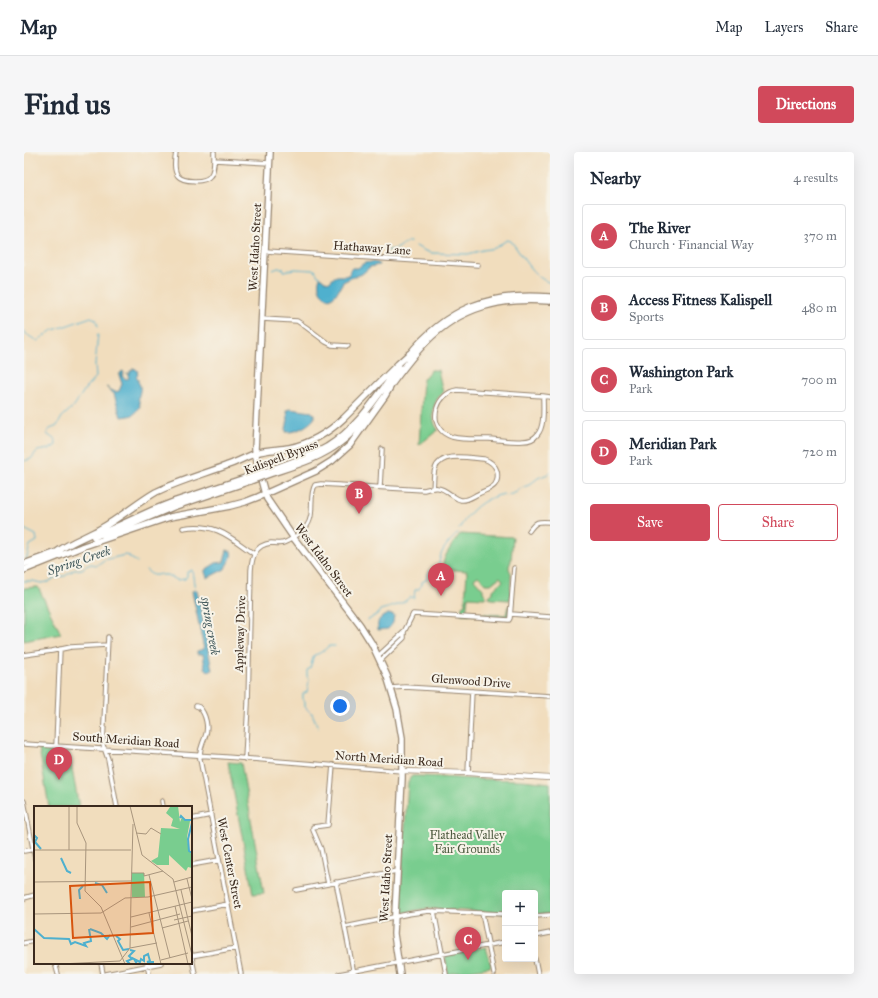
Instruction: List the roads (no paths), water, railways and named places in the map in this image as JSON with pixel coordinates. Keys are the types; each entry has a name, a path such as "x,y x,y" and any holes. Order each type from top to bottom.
{"highway":[{"name":"West Idaho Street","path":"270,152 255,448 258,468 265,494 272,508 360,625 379,658 397,708 401,730 402,771 394,939 400,974"},
{"name":"Kalispell Bypass","path":"271,472 310,456 339,438 361,416 409,354 442,322 456,313 474,305 494,299 512,296 550,297"},
{"name":"Kalispell Bypass","path":"24,570 31,564 57,552 176,501 319,456 340,443 348,436 363,420 426,341 446,325 461,316 485,306 502,302 521,300 550,301"},
{"path":"57,552 108,525 156,493 256,453 297,446 328,431 344,418 409,354"},
{"path":"81,547 164,519 183,514 230,506 250,500 311,474 326,466 350,445 385,396 393,382"},
{"name":"Kalispell Bypass","path":"24,564 31,564 81,547 173,507 249,479"}],"main road":[{"name":"North Meridian Road","path":"402,771 550,778"}],"street":[{"path":"176,152 175,165 178,176 183,180 201,181 211,176 214,152"},
{"path":"214,160 270,162"},
{"name":"Hathaway Lane","path":"266,251 478,265"},
{"path":"262,319 297,321 332,345 348,346"},
{"path":"543,396 541,429 537,436 527,441 522,442 454,437 444,433 437,422 438,403 445,396 454,391 543,396 550,397"},
{"path":"380,487 382,449"},
{"path":"183,528 201,527 218,530 254,554 266,544 284,542 308,526 311,516 312,493 315,484 424,490 441,488 458,499 466,500 492,488 496,481 496,468 489,461 484,459 448,457 437,465 433,488"},
{"path":"529,531 536,522 550,522"},
{"name":"Appleway Drive","path":"245,759 252,565 254,554"},
{"path":"379,658 404,632 413,614 509,620 511,614 514,568"},
{"path":"511,614 550,616"},
{"path":"379,658 404,638 404,632"},
{"path":"108,638 103,745 108,759 117,806"},
{"path":"24,655 72,647 107,645"},
{"path":"56,746 60,649"},
{"name":"Glenwood Drive","path":"391,688 405,687 550,696"},
{"path":"468,773 472,691"},
{"path":"196,706 203,711 207,727 206,736 201,744 200,755"},
{"name":"South Meridian Road","path":"24,744 226,757"},
{"name":"West Center Street","path":"200,755 241,974"},
{"name":"North Meridian Road","path":"226,757 402,771"},
{"path":"328,884 322,849 313,827 328,825 334,765"},
{"path":"24,801 34,849 24,851"},
{"path":"162,801 163,806"},
{"path":"192,819 211,815"},
{"path":"192,865 219,860"},
{"path":"296,890 397,871"},
{"path":"336,882 354,972"},
{"path":"24,898 34,895"},
{"path":"192,910 228,904"},
{"path":"345,927 420,912 434,911 502,914"},
{"path":"434,911 446,974"},
{"path":"482,913 494,974"},
{"path":"538,916 550,915"},
{"path":"538,935 550,933"},
{"path":"24,943 34,941"},
{"path":"339,974 502,943"},
{"path":"192,955 236,948"},
{"path":"192,960 195,974"},
{"path":"536,962 538,974"},
{"path":"55,964 58,974"},
{"path":"101,964 104,974 147,964 149,974"}],"water":[{"path":"365,263 378,263 379,265 370,267 362,274 343,282 336,294 330,299 324,296 320,290 320,277 325,281 330,282 336,276 349,275 352,268 358,268"},
{"path":"133,368 138,372 136,377 140,388 138,398 140,406 133,415 121,417 114,394 106,387 115,392 119,391 122,384 119,375 122,371 124,372 122,376 124,378 129,378 127,373 130,374 130,371 133,370"},
{"path":"290,409 312,412 314,414 314,419 301,428 286,432 288,420 287,411"},
{"path":"227,550 231,551 231,558 225,569 207,578 205,570 216,563 224,562"},
{"path":"197,590 212,670 208,671 205,668 203,654 197,654 197,651 204,649 192,591"},
{"path":"388,614 394,615 393,623 388,629 378,630 379,620"}],"waterway":[{"path":"416,246 431,253 468,254 495,248 507,240 511,241 532,271 543,280 550,283"},
{"path":"385,255 388,250 398,248 405,243 410,242"},
{"path":"273,270 278,268 283,268 284,271 295,269 315,270 320,277"},
{"path":"24,331 37,341 51,331 91,317 96,319 98,326"},
{"path":"24,461 31,459 37,451 50,449 56,445 55,440 47,434 48,430 57,426 62,417 74,406 85,389 96,377 95,365 98,334"},
{"path":"459,529 467,516 483,502 496,496 504,494 506,496 517,492 521,488 529,485 538,478 550,472"},
{"path":"24,529 36,535 37,541 30,545 26,561"},
{"name":"Spring Creek","path":"368,620 378,614 380,610 400,604 410,597 414,598 415,590 419,589 422,582 426,580 429,572 436,570 441,554 447,544 458,533"},
{"name":"Spring Creek","path":"24,581 41,583 48,582 91,564 97,565 104,560 125,555 130,556 129,557 137,562"},
{"name":"Spring Creek","path":"146,570 154,575 168,575 177,580 185,579 187,572 192,570 195,590"},
{"name":"Spring Creek","path":"318,728 312,713 305,707 305,701 303,701 303,694 307,692 309,680 307,670 310,668 314,655 320,653 329,646 335,646"}],"place":[{"name":"Access Fitness Kalispell","path":"359,514"},
{"name":"The River","path":"441,596"},
{"name":"Meridian Park","path":"59,780"},
{"name":"Washington Park","path":"468,960"}],"water label":[{"name":"spring creek","path":"210,626"}],"park label":[{"name":"Flathead Valley Fair Grounds","path":"467,842"}]}
